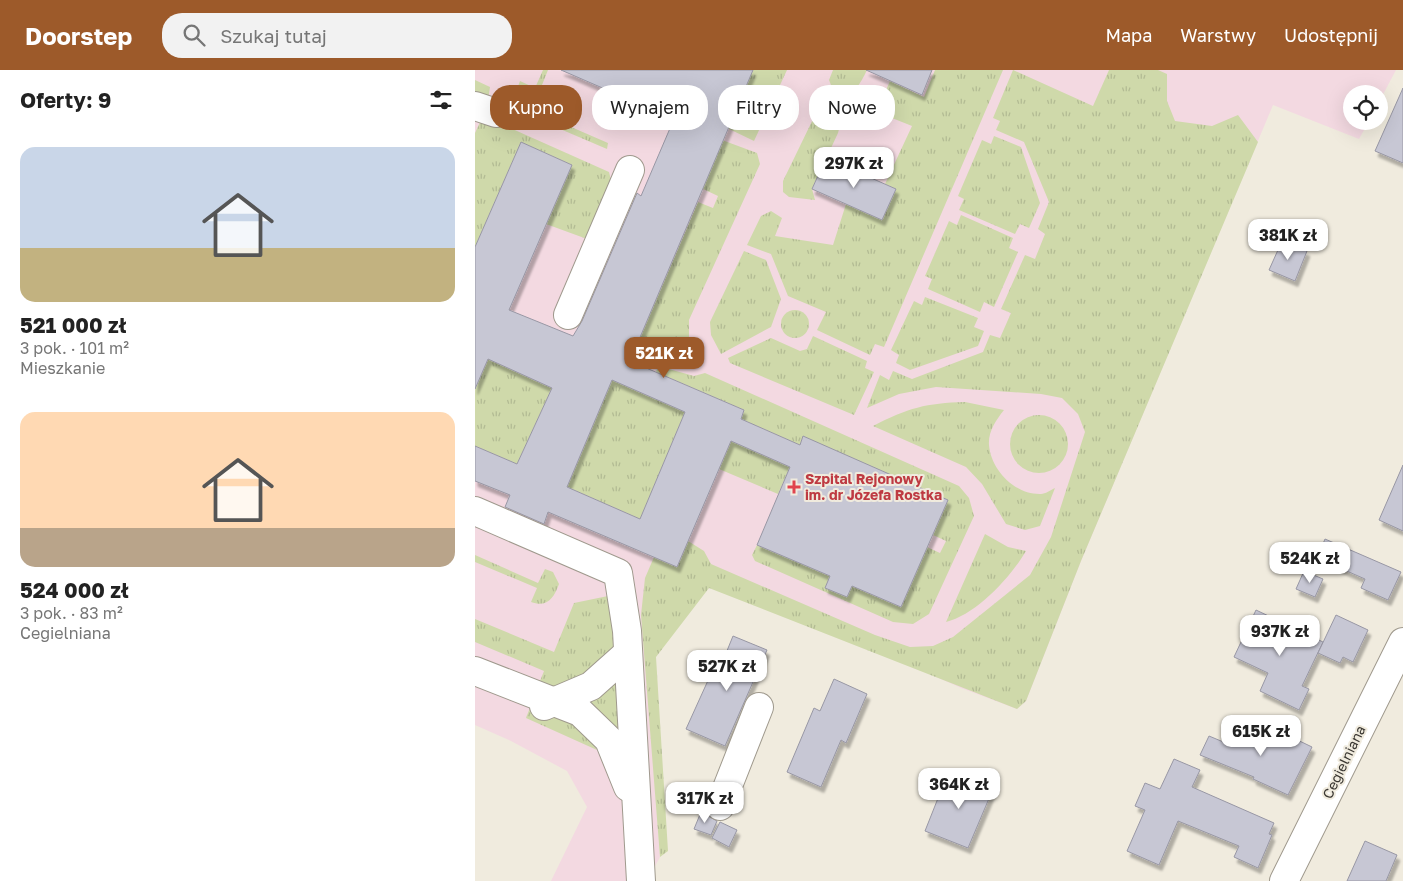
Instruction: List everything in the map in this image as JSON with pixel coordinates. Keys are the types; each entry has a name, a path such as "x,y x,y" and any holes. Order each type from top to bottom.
{"street":[{"path":"568,315 630,170"},
{"path":"475,511 618,573 629,653 641,881"},
{"name":"Cegielniana","path":"1284,881 1403,642"},
{"path":"549,704 591,686 629,653"},
{"path":"475,671 578,719 592,732 605,751 622,792 628,813 632,881"},
{"path":"475,677 549,704 580,712 609,740 636,809"},
{"path":"720,806 759,707"}],"shaded area":[{"name":"Szpital Rejonowy im. dr Józefa Rostka","path":"475,70 1396,70 1388,85 1343,85 1343,130 1364,130 1359,139 1273,105 1081,561 1026,701 1017,709 961,688 702,572 645,643 660,857 647,881 551,881 587,807 567,771 511,741 475,725"}],"green space":[{"path":"543,70 548,70 542,85 536,85"},
{"path":"753,70 787,70 780,85 746,85"},
{"path":"833,70 867,70 858,85 832,85 829,80"},
{"path":"935,70 1003,70 884,347 875,344 870,355 817,330 826,312 788,296 771,254 747,245 761,216 771,211 782,218 775,236 833,245 846,204 882,220 896,189 885,184 912,126 895,119 895,85 888,85 890,81 924,97"},
{"path":"1013,70 1093,106 1109,70 1158,70 1167,74 1167,101 1175,121 1212,126 1238,115 1258,142 1081,561 1026,701 1017,709 709,588 656,657 668,851 660,857 641,615 645,578 654,557 677,567 688,541 704,551 711,564 875,635 910,647 933,646 953,637 1030,575 1051,537 1085,432 1078,414 1062,398 1041,394 936,387 899,394 867,408 880,375 889,380 893,371 912,379 983,352 990,335 1000,338 1011,313 1001,309 1025,255 1035,259 1045,234 1038,229 1049,202 1024,142 996,130 1000,121 993,118"},
{"path":"475,80 490,87 488,100 475,102"},
{"path":"520,81 529,85 518,85"},
{"path":"483,116 490,119 490,130 514,130 609,172 612,184 587,239 546,224 572,165 521,142 475,247 475,133"},
{"path":"809,127 809,130 839,130 812,189 815,200 789,197 783,192 783,181"},
{"path":"562,130 578,130 608,143 607,149"},
{"path":"731,130 759,130 754,141"},
{"path":"994,136 1021,147 1040,203 1029,228 1020,224 1015,234 959,210 964,199 958,196 982,140 991,144"},
{"path":"722,140 757,153 760,164 689,320 689,338 701,360 696,368 653,352 647,368 630,361 698,202 713,208 718,196 701,188"},
{"path":"961,215 1013,238 1009,248 1018,252 994,307 984,302 980,312 928,289 932,279 925,276 949,221 957,225"},
{"path":"744,251 766,260 781,299 771,327 721,354 711,335 710,322"},
{"path":"925,297 978,318 974,327 984,331 978,346 910,370 896,363 899,355 891,350 914,301 922,305"},
{"path":"795,310 805,314 809,324 805,334 795,338 785,334 781,324 785,314"},
{"path":"813,336 867,361 865,368 874,372 854,415 730,363 728,358 771,338 800,351 807,349"},
{"path":"488,359 552,388 517,464 475,446 475,389"},
{"path":"658,366 694,376 705,373 959,486 969,498 974,516 929,614 913,624 893,622 755,561 752,555 757,545 830,576 825,588 852,586 901,607 927,547 940,553 946,541 933,535 948,500 803,437 800,445 741,419 744,410 656,372"},
{"path":"612,380 685,412 640,519 567,487"},
{"path":"965,402 1004,410 991,431 989,445 994,463 1006,479 1014,486 1031,493 1043,494 1055,488 1040,526 1025,530 1006,524 982,484 966,467 873,426 907,411 928,405"},
{"path":"1033,415 1045,415 1055,419 1064,428 1068,450 1060,465 1045,473 1033,473 1023,469 1014,460 1010,450 1010,438 1014,428 1023,419"},
{"path":"731,441 790,467 778,494 719,469"},
{"path":"985,534 1008,547 1026,551 992,594 969,612 946,622"},
{"path":"475,555 538,583 545,569 553,572 559,584 555,594 546,603 537,604 531,602 537,588 475,562"},
{"path":"608,596 619,637 613,656 563,687 538,686 544,671 475,642 475,619 554,652 574,603"},
{"path":"622,668 628,761 573,700"},
{"path":"531,705 577,726 591,740 597,750 526,718"}],"building":[{"path":"561,70 753,70 747,85 718,85 718,130 728,130 630,361 744,410 741,419 800,445 803,436 948,500 901,607 852,586 847,597 825,588 830,576 757,545 790,467 731,441 677,567 548,512 544,524 505,507 510,495 475,481 475,446 517,464 552,388 488,359 475,389 475,247 521,142 572,165 509,310 573,336 582,321 637,193 641,196 669,130 708,130 708,85 596,85","holes":["612,380 685,412 640,519 567,487"]},
{"path":"866,70 932,70 922,95"},
{"path":"1403,88 1403,163 1375,151 1384,130 1388,130 1388,122"},
{"path":"826,158 896,189 882,220 812,189"},
{"path":"1282,241 1307,251 1295,281 1269,270"},
{"path":"1403,465 1403,531 1379,520"},
{"path":"1325,539 1401,572 1388,600 1361,588 1365,579 1317,558"},
{"path":"1304,571 1323,579 1315,597 1296,589"},
{"path":"1256,610 1323,642 1302,686 1309,689 1299,710 1260,691 1268,673 1234,657"},
{"path":"1336,615 1368,630 1353,662 1343,657 1340,663 1318,653"},
{"path":"733,636 767,650 725,746 686,729 715,665 720,668"},
{"path":"834,679 867,694 846,743 841,740 821,787 787,772 814,708 820,711"},
{"path":"1245,722 1279,741 1283,733 1312,747 1288,795 1253,779 1254,777 1200,755 1209,736 1233,746"},
{"path":"1174,759 1200,770 1192,787 1274,823 1269,834 1272,835 1258,868 1234,857 1239,846 1178,821 1159,865 1127,851 1145,810 1135,806 1145,783 1160,789"},
{"path":"948,773 993,789 968,848 925,831"},
{"path":"701,812 717,821 711,835 694,829"},
{"path":"720,822 737,830 729,847 712,838"},
{"path":"1365,841 1397,855 1386,881 1347,881"}],"place":[{"name":"Szpital Rejonowy im. dr Józefa Rostka","path":"794,487"}]}
